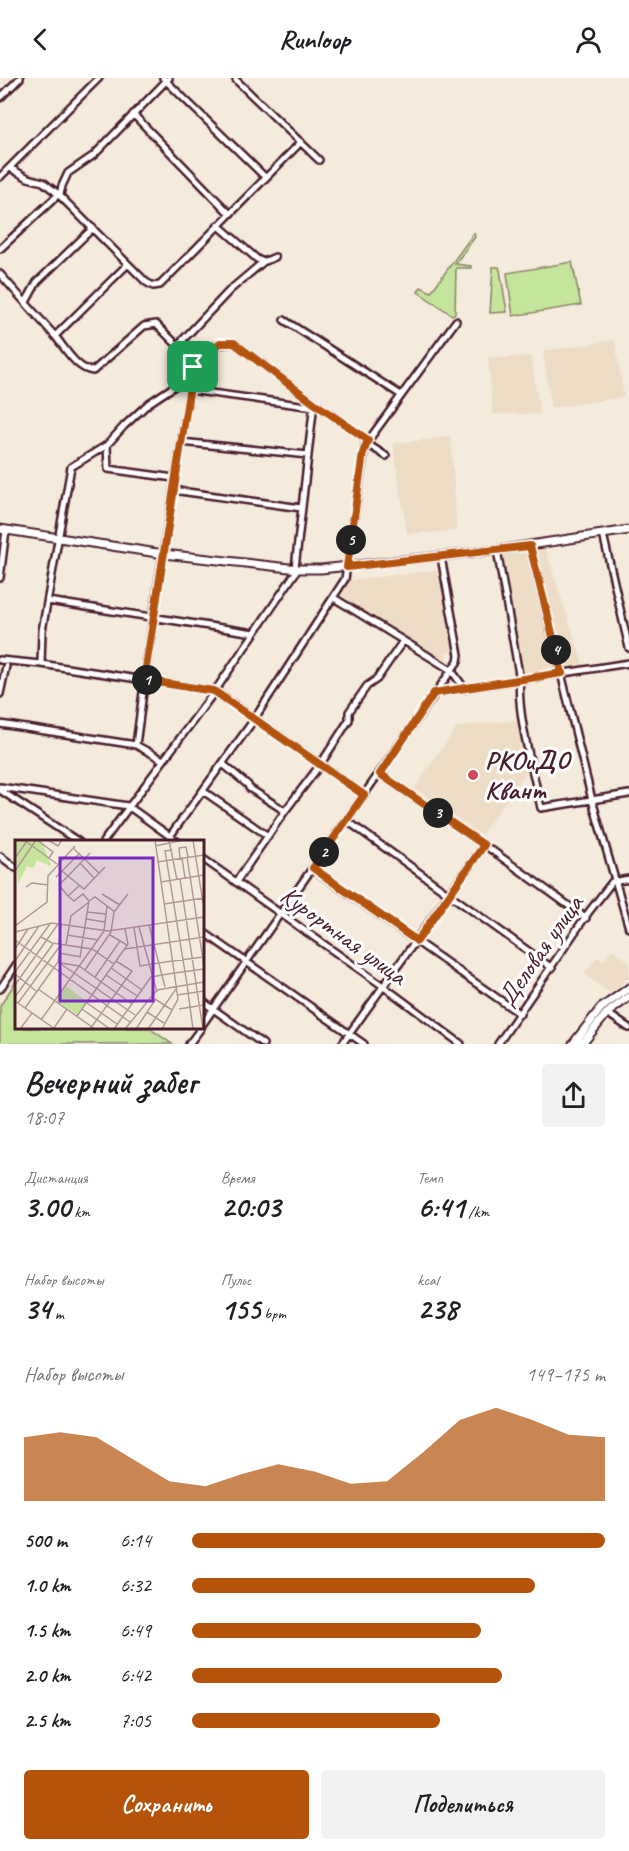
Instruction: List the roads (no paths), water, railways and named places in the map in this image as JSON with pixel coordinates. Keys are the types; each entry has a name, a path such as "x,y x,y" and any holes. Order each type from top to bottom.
{"main road":[{"path":"3,529 164,554 321,569 530,546 629,530"},
{"path":"573,1044 601,1008 629,988"},
{"path":"582,1044 607,1012 629,997"}],"street":[{"path":"0,98 20,78"},
{"path":"0,177 99,78"},
{"path":"0,249 59,195 68,173 94,155 166,79 265,177"},
{"path":"236,80 319,160"},
{"path":"133,114 229,213"},
{"path":"10,168 28,178 43,182 59,195 146,282 153,286 160,285 300,142"},
{"path":"218,225 263,262"},
{"path":"26,302 37,282 93,228"},
{"path":"176,343 230,290 263,262 275,257"},
{"path":"55,336 128,264"},
{"path":"0,274 80,366 88,371 97,368 144,326 150,324 156,324 176,343 186,354 193,367 153,617 136,745"},
{"path":"284,320 401,395"},
{"path":"170,836 223,764 345,579 367,443 456,321"},
{"path":"193,367 216,345 234,343 314,405 386,456"},
{"path":"41,664 42,631 51,568 70,467 106,445 149,403 193,374"},
{"path":"189,390 314,405"},
{"path":"104,840 214,691 297,568 301,508 314,405"},
{"path":"182,442 308,455"},
{"path":"106,445 108,469 174,478"},
{"path":"173,490 301,508"},
{"path":"0,578 3,529"},
{"path":"603,534 629,648"},
{"path":"530,546 592,800 629,928"},
{"path":"497,550 520,680 524,727 541,808 629,794"},
{"path":"204,1023 458,662 459,655 441,557"},
{"path":"334,598 451,670 465,689"},
{"path":"48,601 254,633"},
{"path":"236,882 320,765 349,720 349,711 367,686 377,680 403,641"},
{"path":"0,660 7,663 41,664 214,691 364,795"},
{"path":"0,674 7,663"},
{"path":"0,694 7,663"},
{"path":"434,693 629,663"},
{"path":"0,724 136,745 163,760"},
{"path":"223,764 249,788 285,811"},
{"path":"342,1044 484,845 380,774"},
{"path":"0,789 128,806 175,840"},
{"path":"0,789 76,840"},
{"path":"203,791 268,836"},
{"path":"346,820 552,968"},
{"path":"490,849 585,918"},
{"path":"0,856 15,867"},
{"name":"Курортная улица","path":"204,859 461,1044"},
{"path":"313,868 520,1014"},
{"path":"615,881 629,879"},
{"name":"Деловая улица","path":"498,1044 585,918 615,881"},
{"path":"204,932 364,1044"},
{"path":"0,989 15,966"},
{"path":"204,1002 263,1044"},
{"path":"607,1012 629,1028"},
{"path":"189,1044 200,1029"}],"place":[{"name":"РКОиДО Квант","path":"473,775"}]}
